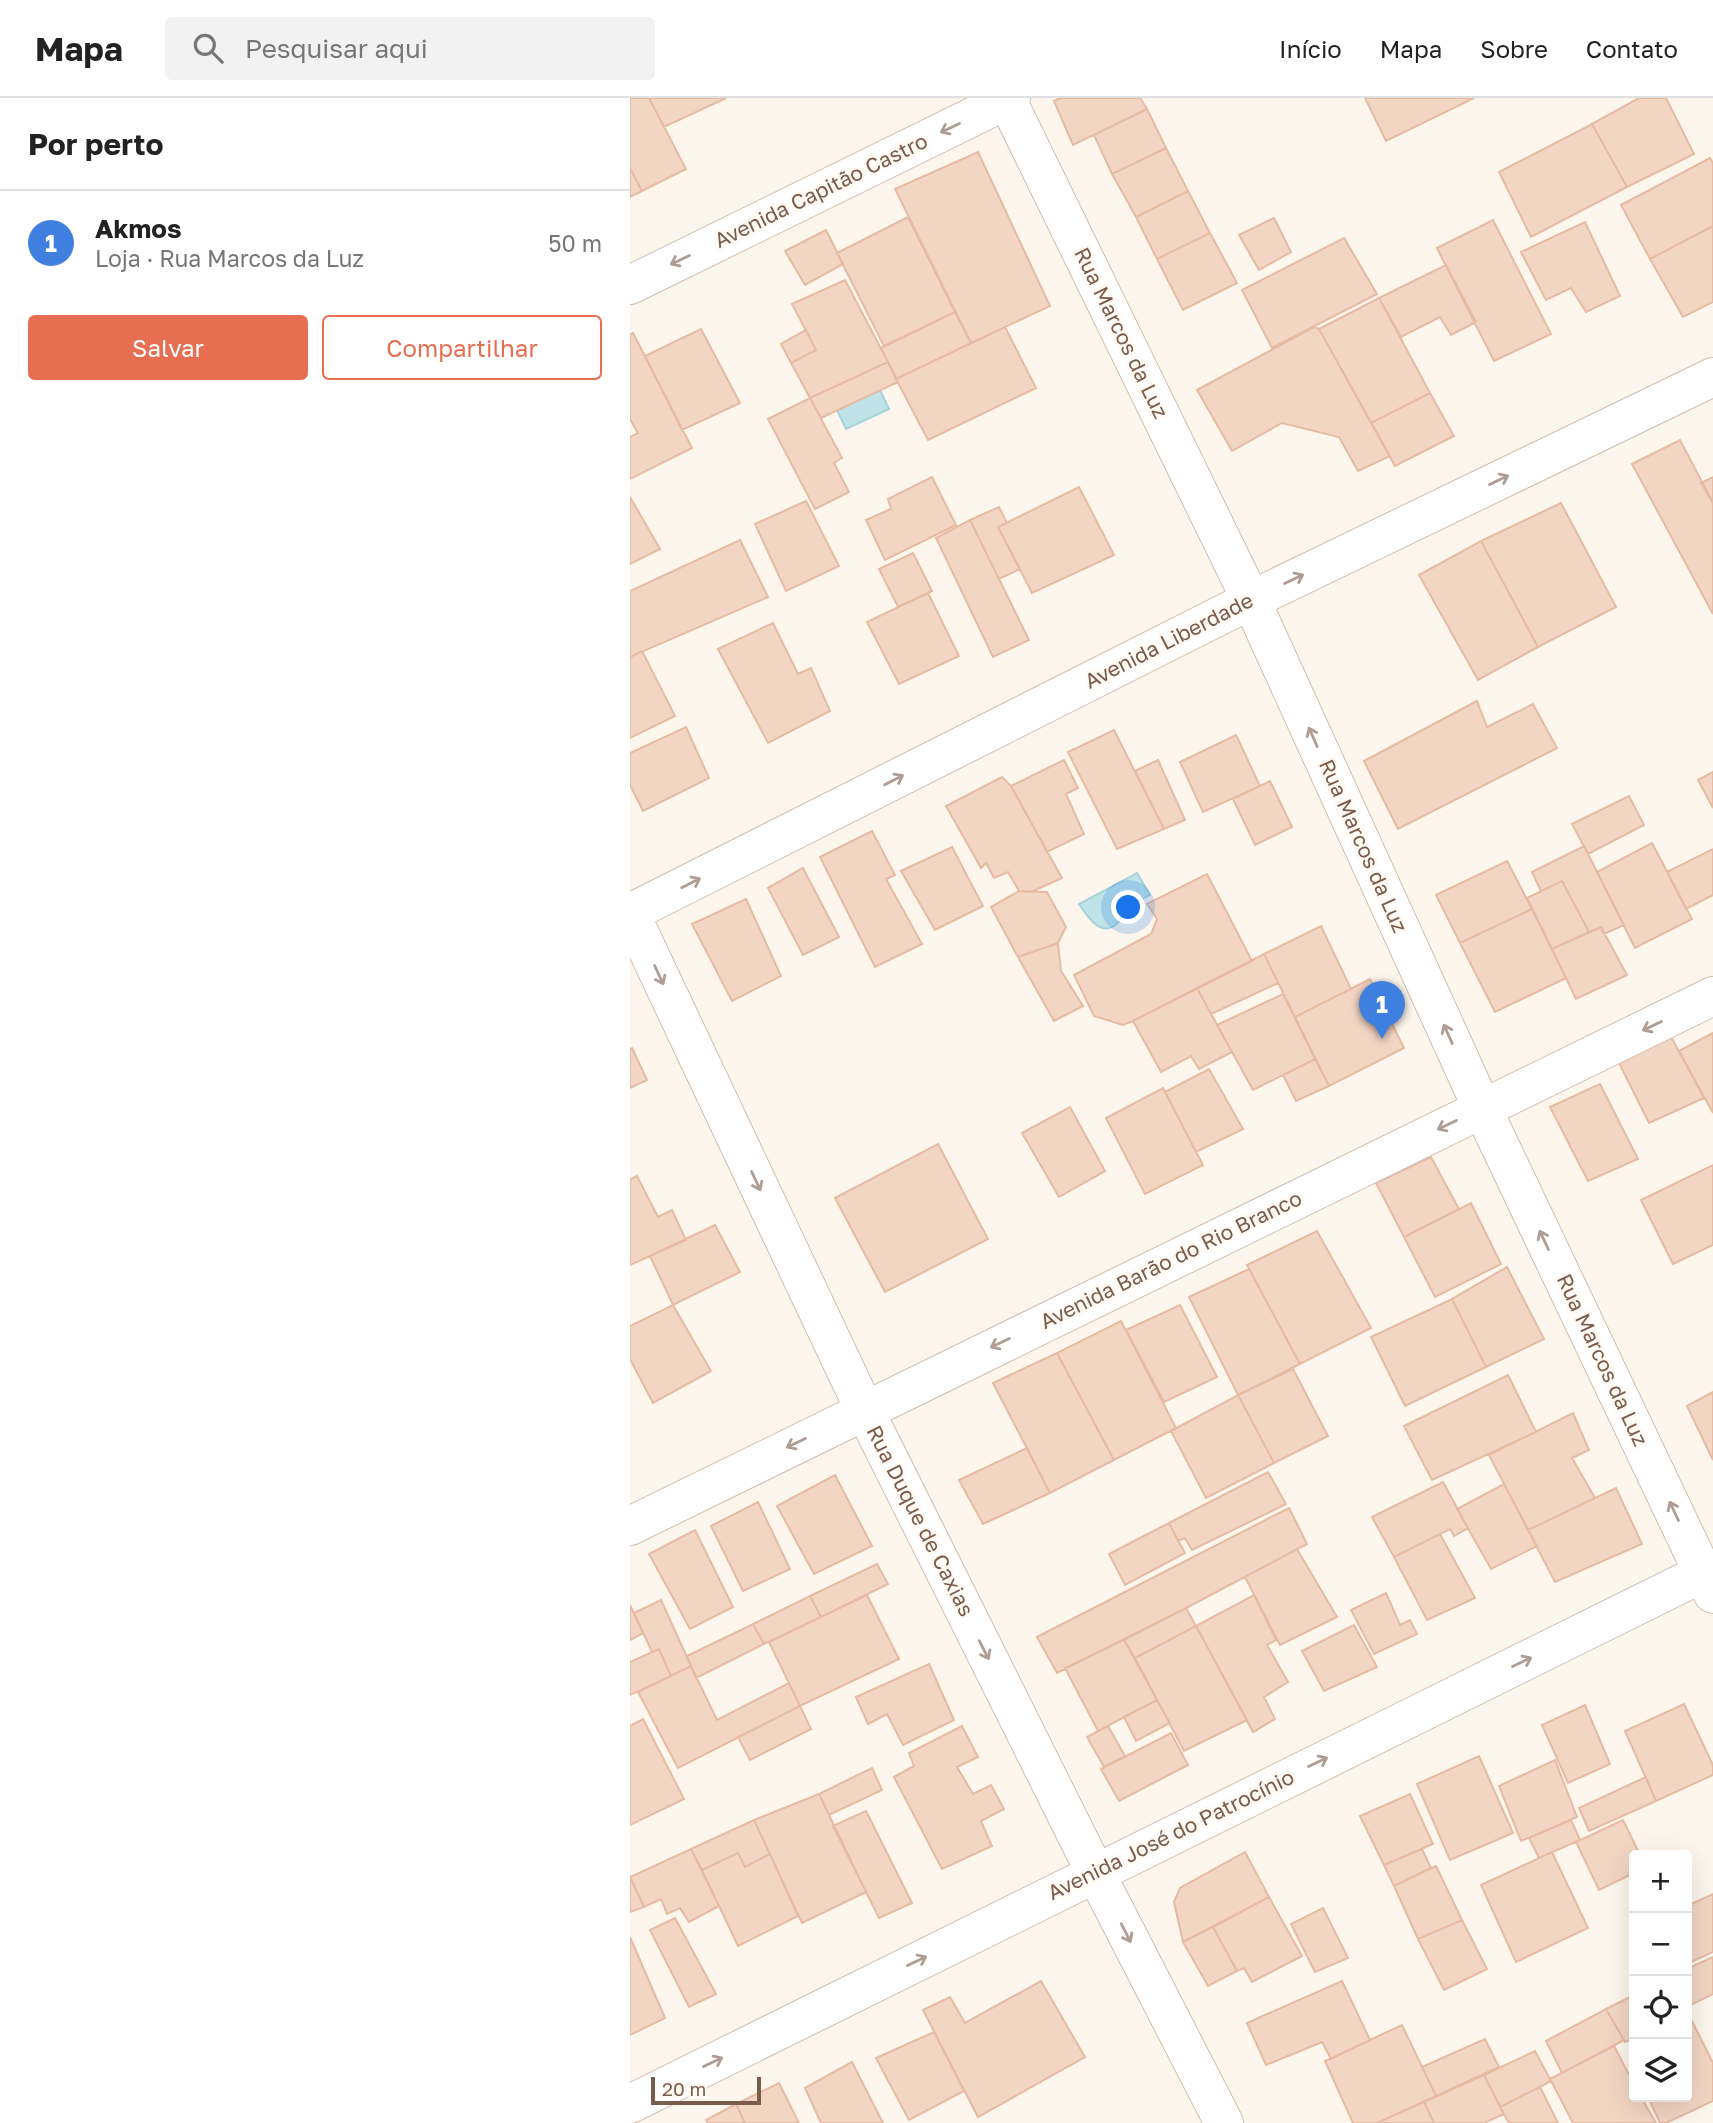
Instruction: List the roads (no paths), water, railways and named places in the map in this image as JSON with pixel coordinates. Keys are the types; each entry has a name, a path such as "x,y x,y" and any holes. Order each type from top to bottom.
{"street":[{"name":"Avenida Capitão Castro","path":"630,285 1001,101"},
{"name":"Rua Marcos da Luz","path":"1001,101 1251,600 1482,1108 1710,1578"},
{"name":"Avenida Liberdade","path":"630,913 1251,600 1713,377"},
{"name":"Rua Duque de Caxias","path":"630,913 864,1409 1095,1872 1224,2123"},
{"name":"Avenida Barão do Rio Branco","path":"630,1525 1713,996"},
{"name":"Avenida José do Patrocínio","path":"630,2104 1095,1872 1710,1578"}],"water":[{"path":"880,390 889,409 846,429 837,410"},
{"path":"1137,873 1150,895 1127,907 1115,926 1103,928 1092,921 1079,904"}],"place":[{"name":"Akmos","path":"1382,1039"}]}
